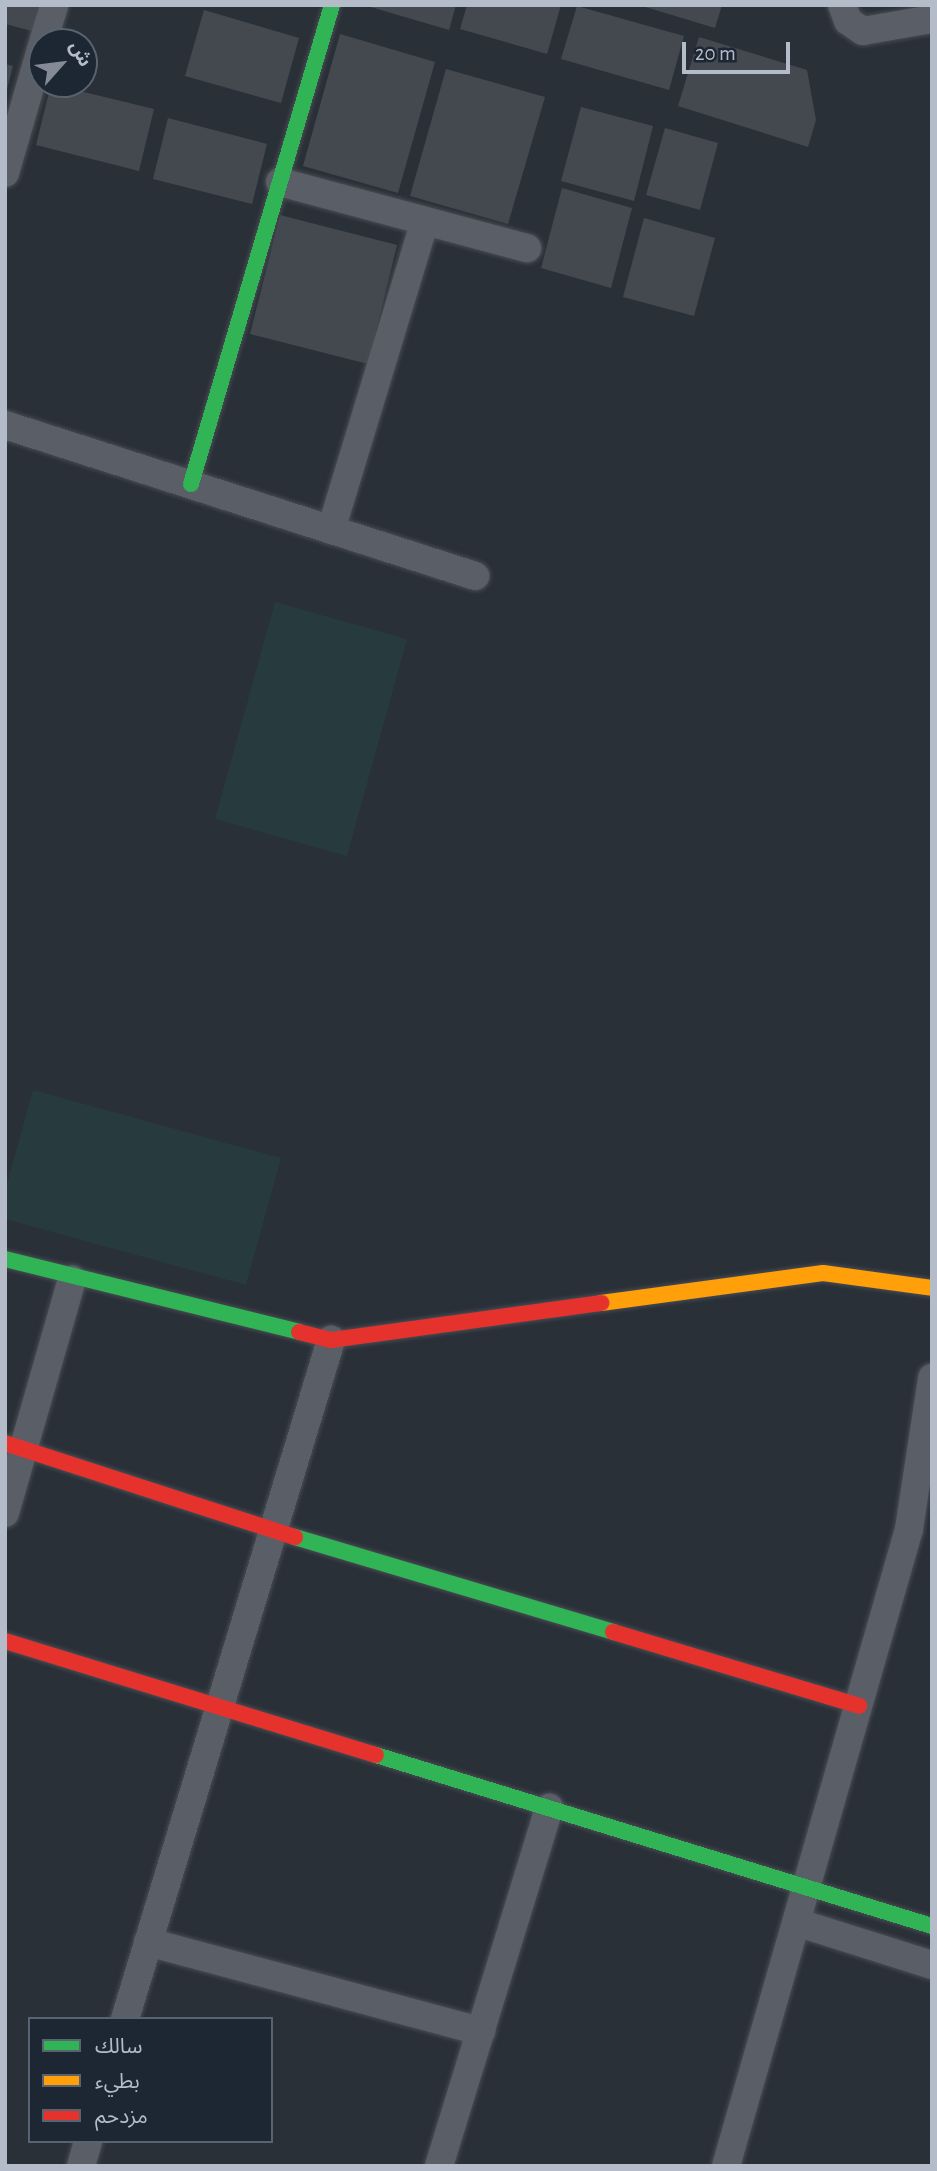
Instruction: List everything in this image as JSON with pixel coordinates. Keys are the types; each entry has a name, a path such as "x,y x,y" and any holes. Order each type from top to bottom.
{"street":[{"path":"48,28 54,5"},
{"path":"191,484 332,5"},
{"path":"842,5 848,21 863,31 932,19"},
{"path":"5,173 28,95"},
{"path":"280,182 527,248"},
{"path":"331,530 425,221"},
{"path":"5,425 475,576"},
{"path":"5,1259 72,1279 331,1340 822,1273 932,1289"},
{"path":"5,1513 15,1446 72,1279"},
{"path":"126,2017 331,1340"},
{"path":"726,2166 799,1923 909,1528 932,1378"},
{"path":"15,1446 272,1530 859,1706"},
{"path":"5,1641 932,1926"},
{"path":"439,2166 549,1808"},
{"path":"799,1923 932,1965"},
{"path":"148,1941 481,2031"},
{"path":"81,2166 87,2143"}],"green space":[{"path":"275,602 407,639 347,856 215,819"},
{"path":"33,1090 281,1158 246,1285 5,1219 5,1191"}],"building":[{"path":"5,5 39,5 33,28 28,30 5,24"},
{"path":"364,5 456,5 449,30"},
{"path":"467,5 561,5 547,54 460,29"},
{"path":"639,5 722,5 715,28"},
{"path":"577,6 684,36 669,90 561,59"},
{"path":"204,10 299,38 281,103 185,76"},
{"path":"340,34 435,62 398,193 303,166"},
{"path":"699,37 807,70 816,120 808,147 678,106"},
{"path":"5,64 13,66 6,93 5,93"},
{"path":"446,69 545,97 508,224 410,196"},
{"path":"98,95 154,109 139,171 36,145 48,98 98,98"},
{"path":"581,107 653,126 634,201 561,181"},
{"path":"168,118 267,144 252,204 153,179"},
{"path":"665,128 718,143 700,210 646,195"},
{"path":"562,188 632,208 611,288 541,268"},
{"path":"280,215 397,245 368,364 250,334"},
{"path":"644,218 715,238 694,316 623,297"}],"traffic: fast":[{"path":"191,484 332,5"},
{"path":"5,1259 299,1332"},
{"path":"295,1537 613,1632"},
{"path":"376,1755 932,1926"}],"traffic: slow":[{"path":"601,1303 823,1273 932,1288"}],"traffic: jam":[{"path":"299,1332 331,1340 601,1303"},
{"path":"5,1443 295,1537"},
{"path":"613,1632 859,1706"},
{"path":"5,1641 376,1755"}]}
